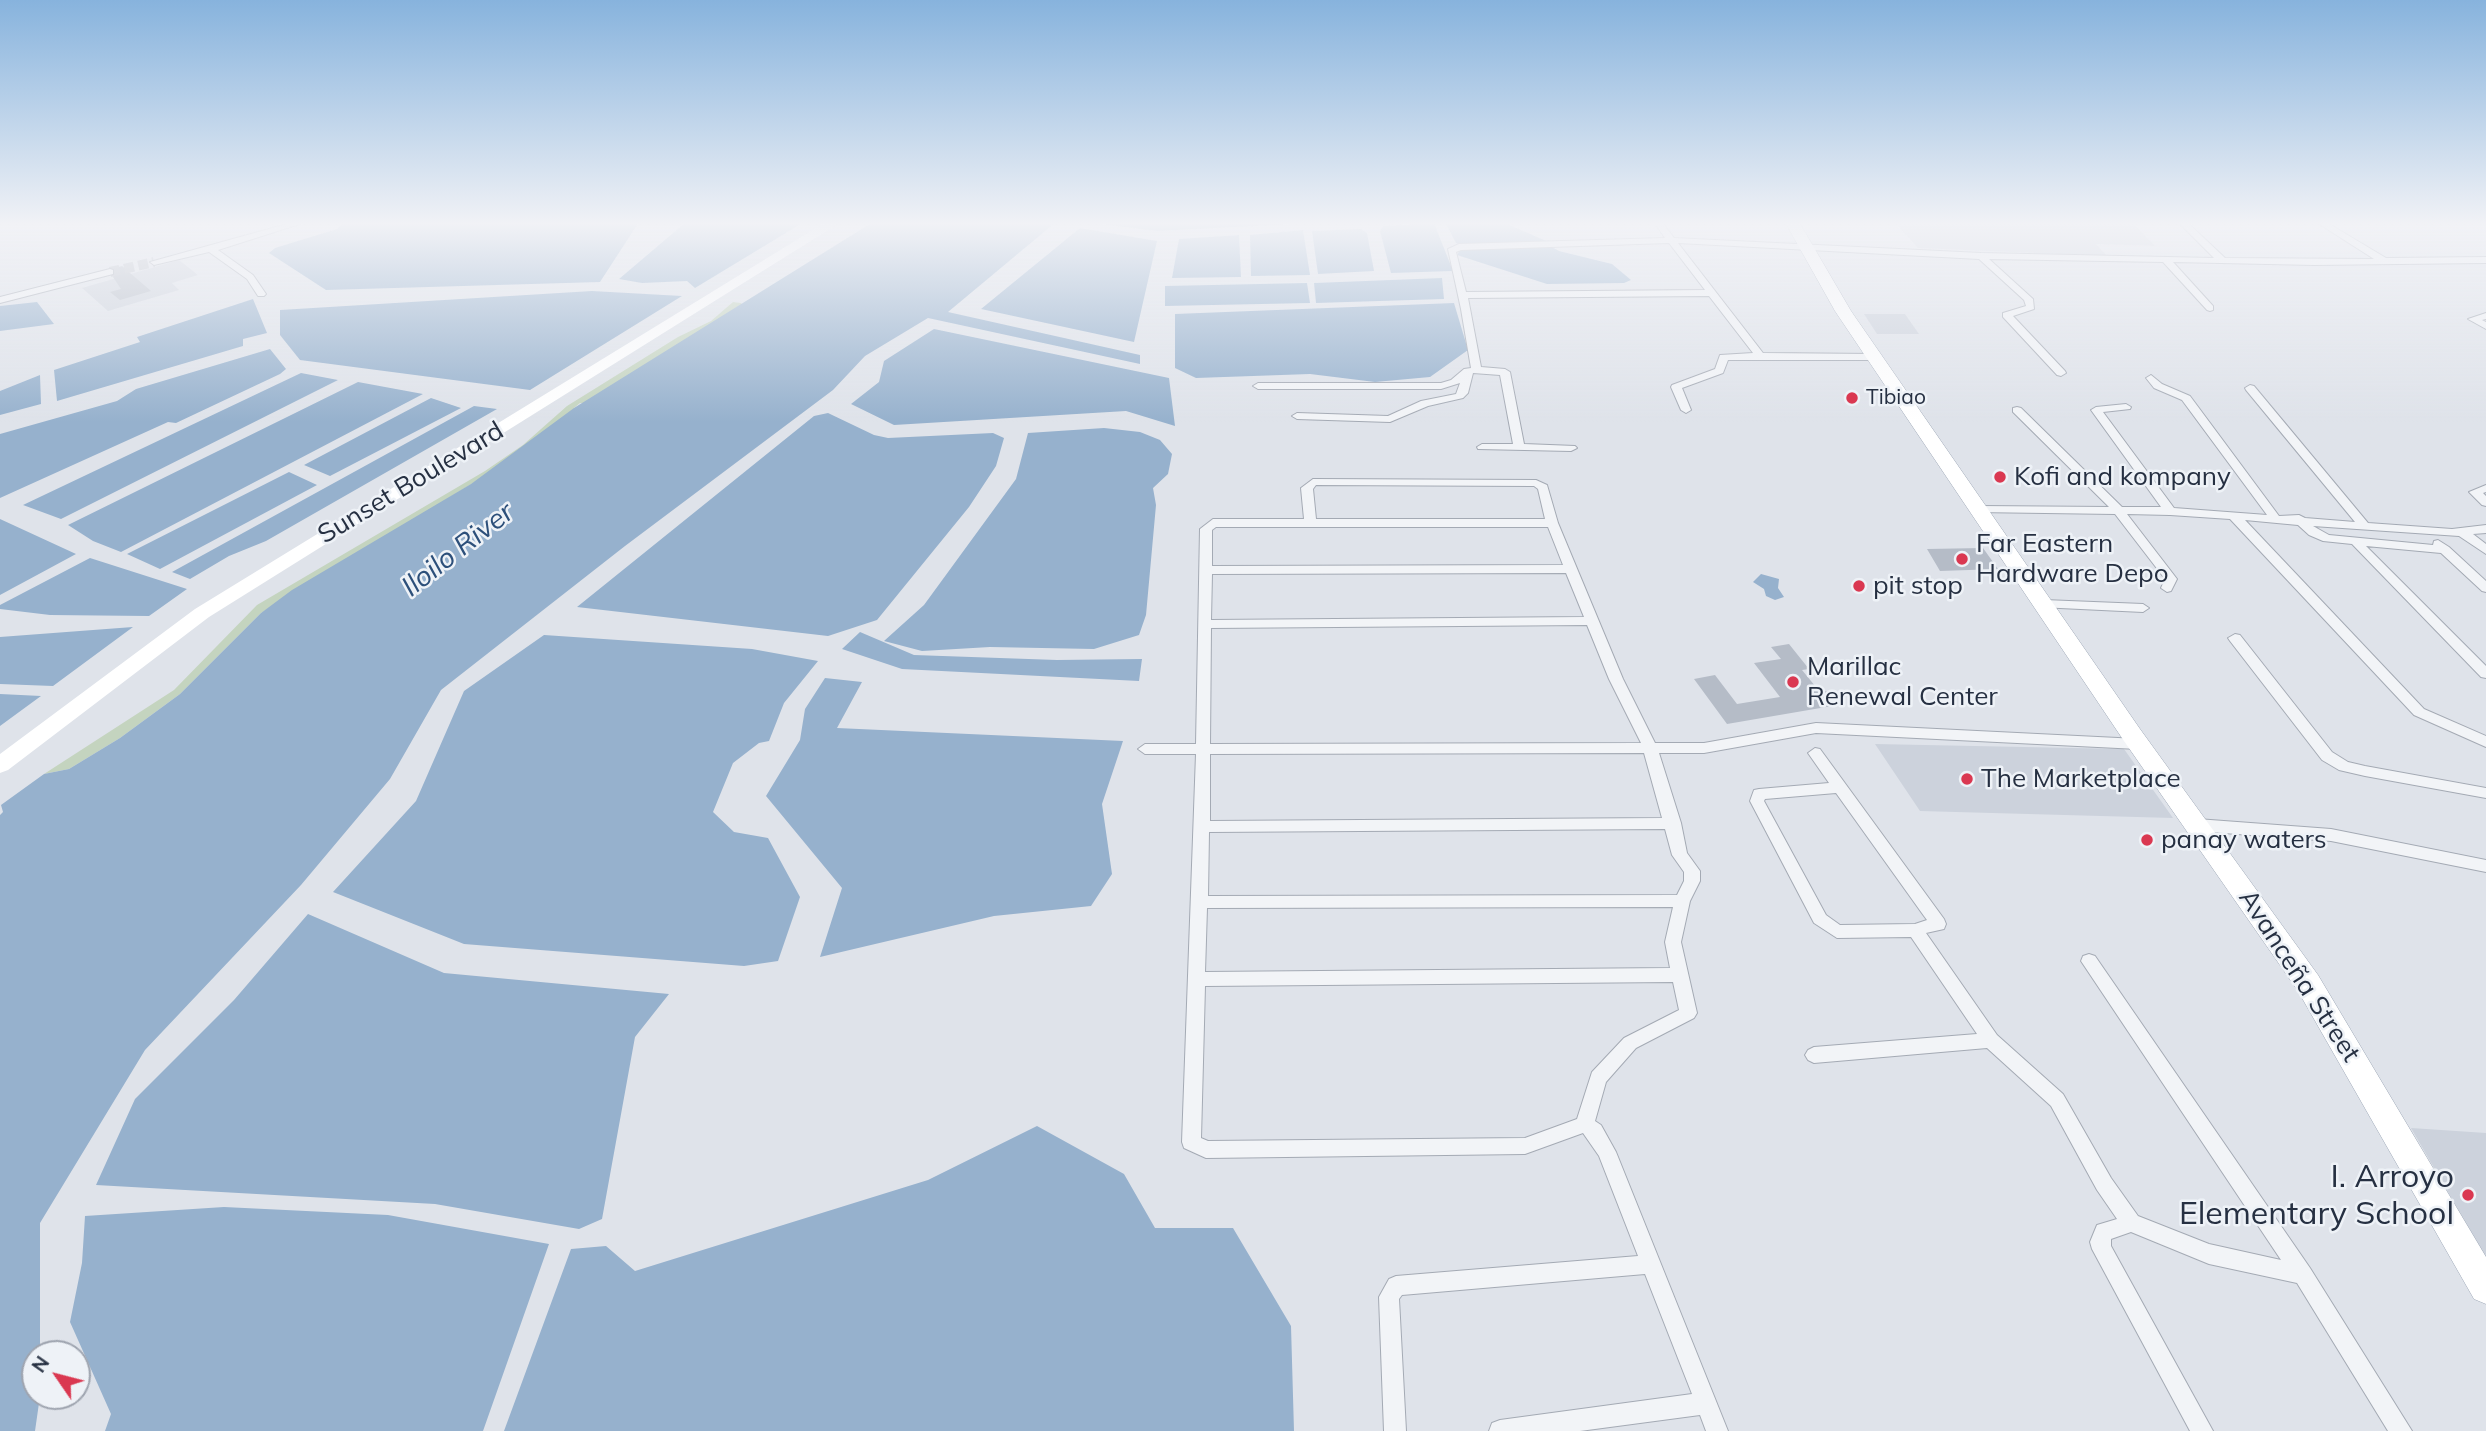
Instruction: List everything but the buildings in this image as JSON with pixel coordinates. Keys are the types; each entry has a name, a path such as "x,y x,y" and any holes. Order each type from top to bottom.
{"main road":[{"name":"Sunset Boulevard","path":"0,746 193,611 713,289"},
{"name":"Sunset Boulevard","path":"0,765 193,611 725,289"},
{"name":"Avanceña Street","path":"1830,289 2135,739 2308,983 2486,1288"}],"street":[{"path":"0,300 44,289"},
{"path":"258,289 261,294"},
{"path":"1297,416 1390,419 1425,402 1464,393 1472,371 1460,289"},
{"path":"1706,289 1760,356"},
{"path":"2017,289 2028,299 2031,307 2006,314 2061,373"},
{"path":"2192,289 2210,308"},
{"path":"1462,295 1709,293"},
{"path":"2486,316 2473,319 2486,326"},
{"path":"1686,410 1676,387 1719,371 1724,357 1877,356"},
{"path":"1258,386 1441,386 1455,382 1472,371 1504,372 1519,446"},
{"path":"2151,378 2158,386 2186,398 2274,517"},
{"path":"2250,388 2364,525"},
{"path":"2126,407 2096,410 2170,511"},
{"path":"2017,410 2118,510 2171,579 2167,588"},
{"path":"1482,447 1571,447"},
{"path":"1310,523 1307,488 1313,482 1536,483 1543,487 1552,523 1616,679 1650,747 1673,823 1679,855 1692,871 1692,881 1682,901 1673,942 1688,1013 1630,1043 1598,1078 1585,1124"},
{"path":"2486,488 2475,492 2486,503"},
{"path":"1979,510 2170,511 2274,517 2423,531 2462,532 2486,529"},
{"path":"2233,515 2419,712 2486,742"},
{"path":"2299,519 2320,536 2445,550"},
{"path":"1552,523 1213,523 1206,529 1202,827 1191,1142 1206,1150 1525,1146 1585,1124"},
{"path":"2423,531 2486,588"},
{"path":"2462,532 2486,550"},
{"path":"2357,542 2486,674"},
{"path":"1207,570 1571,569"},
{"path":"2044,604 2143,608"},
{"path":"1206,624 1594,621"},
{"path":"2235,638 2327,756 2344,766 2365,771 2486,793"},
{"path":"1145,749 1704,748 1816,729 2064,739 2135,739"},
{"path":"1815,754 1840,787 1938,925 1915,930 1837,932 1826,925 1757,801 1759,794 1840,787"},
{"path":"1202,827 1673,823"},
{"path":"2197,825 2331,835 2486,866"},
{"path":"1199,902 1682,901"},
{"path":"1915,930 1991,1040 2057,1100 2104,1184 2131,1223 2209,1254 2303,1275"},
{"path":"2090,961 2303,1275 2400,1431"},
{"path":"1196,979 1679,975"},
{"path":"1814,1055 1991,1040"},
{"path":"1585,1124 1594,1131 1607,1152 1717,1431"},
{"path":"2131,1223 2104,1232 2100,1242 2102,1249 2202,1431"},
{"path":"1395,1431 1389,1297 1396,1286 1652,1264"},
{"path":"1500,1431 1706,1403"}],"shaded area":[{"path":"83,289 179,290 108,311"},
{"path":"1864,314 1905,314 1919,334 1877,334"},
{"path":"1875,744 2124,749 2173,818 1920,811"},
{"name":"I. Arroyo Elementary School","path":"2411,1128 2486,1133 2486,1256 2485,1256"}],"green space":[{"path":"733,302 741,303 743,307 593,403 580,403 574,408 575,411 491,472 261,613 180,694 120,738 69,769 44,774 174,690 257,605 485,471 523,445 567,406 678,337 711,321"}],"water":[{"name":"Iloilo River","path":"766,289 976,289 948,312 1140,355 1140,364 928,318 865,356 833,390 625,546 441,690 390,779 301,885 145,1050 40,1223 40,1340 21,1340 21,1410 38,1410 35,1431 0,1431 1,805 44,774 69,769 120,738 180,694 261,613 292,590 471,484 574,408"},
{"path":"1006,289 1146,289 1134,342 981,309"},
{"path":"1165,289 1308,289 1310,303 1165,306"},
{"path":"1315,289 1443,289 1444,299 1316,303"},
{"path":"592,291 682,296 530,390 300,360 280,335 280,310"},
{"path":"253,299 267,333 243,339 243,346 57,401 54,370 140,342 137,337"},
{"path":"37,302 54,324 0,331 0,306"},
{"path":"1454,303 1468,350 1430,377 1375,382 1310,374 1196,378 1175,368 1175,314"},
{"path":"934,329 1169,378 1175,426 1126,411 894,425 851,404 879,382 884,361"},
{"path":"270,349 286,369 280,374 176,423 168,422 0,498 0,434 117,401 136,389"},
{"path":"301,373 338,380 61,519 23,505"},
{"path":"40,375 41,404 0,415 0,391"},
{"path":"358,382 423,394 121,552 93,541 68,525"},
{"path":"431,398 461,408 330,476 304,465"},
{"path":"474,406 497,409 266,541 229,556 190,579 172,572"},
{"path":"828,413 874,435 888,438 993,433 1004,438 996,466 969,507 877,620 828,636 577,607 814,416"},
{"path":"1104,428 1140,432 1160,440 1172,454 1168,474 1153,488 1156,505 1146,615 1139,635 1094,649 990,647 922,651 884,641 924,605 1016,479 1028,433"},
{"path":"289,472 317,485 160,569 127,554"},
{"path":"0,519 76,554 0,595"},
{"path":"90,558 187,589 149,616 50,615 0,609 0,605"},
{"path":"1761,574 1779,579 1778,588 1784,597 1775,600 1766,596 1764,589 1753,582"},
{"path":"133,627 53,686 0,684 0,637"},
{"path":"860,632 914,655 1057,660 1142,659 1139,681 902,669 842,649"},
{"path":"544,635 752,649 818,661 784,703 769,741 759,743 733,763 713,812 734,832 768,838 800,897 778,961 744,966 464,944 333,892 416,801 464,691"},
{"path":"825,678 862,682 837,728 1123,741 1102,804 1112,874 1091,906 994,916 820,957 842,888 766,796 800,740 805,709"},
{"path":"0,694 41,696 0,726"},
{"path":"308,914 444,973 669,994 635,1037 602,1219 579,1229 435,1204 96,1185 135,1099 234,1000"},
{"path":"1037,1126 1124,1174 1155,1228 1233,1228 1291,1326 1294,1431 504,1431 571,1249 606,1246 635,1271 928,1180"},
{"path":"224,1207 388,1215 549,1244 483,1431 105,1431 111,1414 91,1369 91,1340 78,1340 70,1322 82,1263 85,1216"}],"place":[{"name":"Tibiao","path":"1852,398"},
{"name":"Kofi and kompany","path":"2000,477"},
{"name":"Far Eastern Hardware Depo","path":"1962,559"},
{"name":"pit stop","path":"1859,586"},
{"name":"Marillac Renewal Center","path":"1793,682"},
{"name":"The Marketplace","path":"1967,779"},
{"name":"panay waters","path":"2147,840"},
{"name":"I. Arroyo Elementary School","path":"2468,1195"}]}
